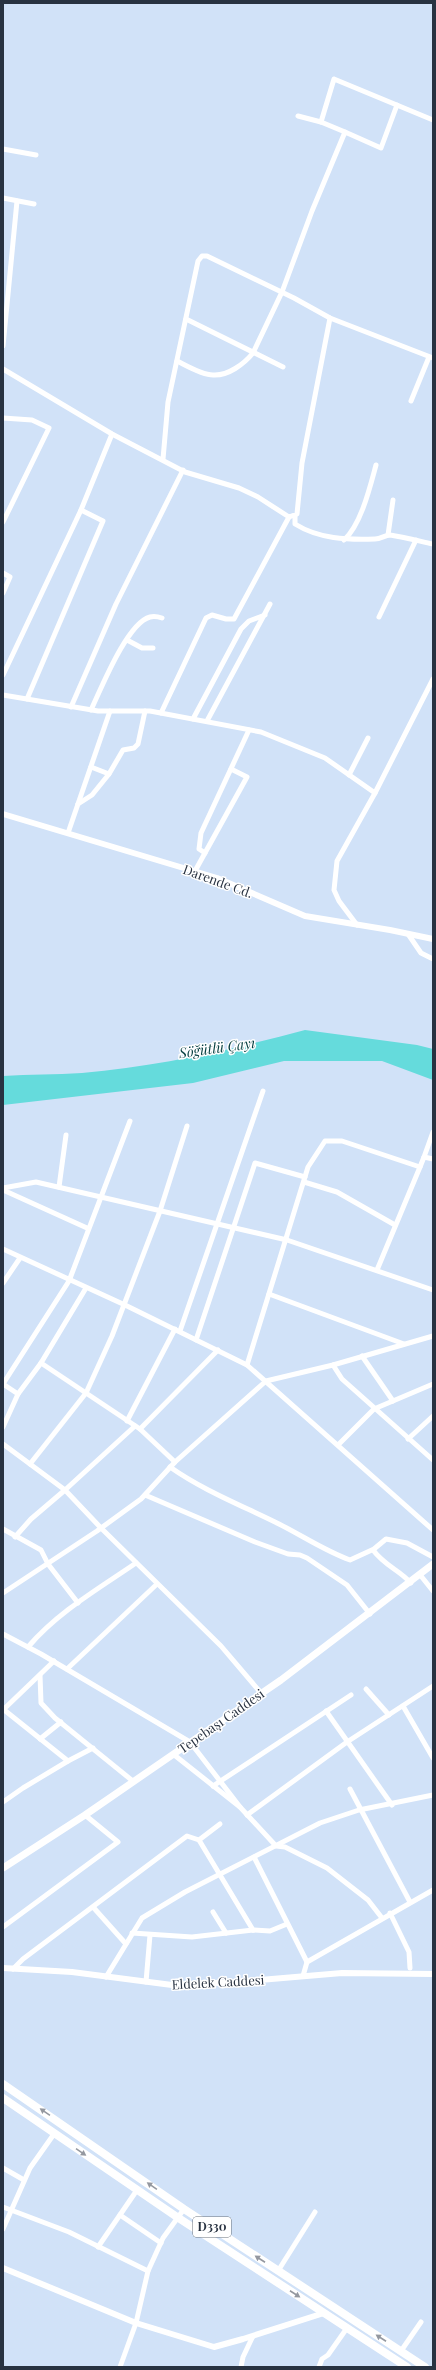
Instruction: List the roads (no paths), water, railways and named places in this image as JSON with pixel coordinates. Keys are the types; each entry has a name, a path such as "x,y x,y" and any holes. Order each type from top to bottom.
{"main road":[{"name":"Tepebaşı Caddesi","path":"3,1868 85,1816 261,1693 370,1614 420,1576 433,1564"},
{"name":"D330","path":"3,2084 184,2209 425,2367"},
{"name":"D330","path":"3,2098 177,2217 407,2367"}],"street":[{"path":"322,122 334,79 433,120"},
{"path":"298,116 322,122 381,148 397,105"},
{"path":"177,361 211,375 218,375 246,362 282,292 312,211 345,132"},
{"path":"3,149 36,155"},
{"path":"3,198 34,204"},
{"path":"3,346 18,201"},
{"path":"163,459 168,402 198,261 202,256 207,256 282,292 330,318 431,358 411,402"},
{"path":"330,318 302,463 295,524 309,532 335,536 344,540 379,539 388,535 433,544"},
{"path":"186,319 283,367"},
{"path":"3,369 112,434 183,470 239,488 268,502 289,518"},
{"path":"3,418 32,420 49,428 3,522"},
{"path":"3,675 81,510 112,434"},
{"path":"344,540 350,534 368,492 376,465"},
{"path":"71,707 116,604 183,470"},
{"path":"388,535 393,500"},
{"path":"27,699 104,521 81,510"},
{"path":"162,712 206,618 212,615 226,619 234,619 289,518 295,516"},
{"path":"378,617 416,540"},
{"path":"3,573 10,577 3,593"},
{"path":"207,721 270,604"},
{"path":"194,719 241,629 248,621 265,615"},
{"path":"91,710 114,659 127,640 144,620 151,616 162,618"},
{"path":"127,640 142,648 153,648"},
{"path":"357,925 339,901 334,890 334,878 337,861 375,793 433,678"},
{"path":"3,695 91,710 162,712 261,732 325,758 375,793"},
{"path":"68,834 110,711"},
{"path":"78,804 92,795 109,774 124,750 134,748 138,744 145,711"},
{"path":"205,853 199,849 201,833 249,730"},
{"path":"350,775 368,738"},
{"path":"91,767 109,774"},
{"path":"195,871 247,777 231,769"},
{"name":"Darende Cd.","path":"3,814 217,878 305,916 433,939"},
{"path":"408,934 421,953 433,959"},
{"path":"127,1421 178,1330 217,1225 263,1091"},
{"path":"18,1394 3,1384 69,1281 88,1228 102,1199 130,1121"},
{"path":"30,1464 86,1393 125,1305 160,1211 187,1126"},
{"path":"377,1270 433,1132"},
{"path":"59,1187 66,1135"},
{"path":"247,1365 287,1240 308,1167 324,1141 342,1141 420,1167"},
{"path":"424,1157 433,1159"},
{"path":"196,1340 255,1163 337,1192 395,1225"},
{"path":"3,1189 36,1182 102,1199 287,1240 433,1290"},
{"path":"3,1189 88,1228"},
{"path":"3,1249 69,1281 178,1330 247,1365 433,1530"},
{"path":"3,1283 20,1258"},
{"path":"3,1427 18,1394 41,1363 86,1288"},
{"path":"269,1294 404,1344"},
{"path":"3,1593 101,1528 145,1495 175,1462 266,1381 333,1365 433,1336"},
{"path":"15,1537 31,1519 137,1428 218,1350"},
{"path":"362,1356 393,1401"},
{"path":"41,1363 137,1428 175,1462"},
{"path":"333,1365 342,1379 433,1460"},
{"path":"338,1445 374,1409 433,1384"},
{"path":"408,1439 433,1416"},
{"path":"3,1444 65,1490 101,1528 221,1646 261,1693"},
{"path":"170,1467 200,1486 297,1533 329,1553 350,1560 373,1550 386,1539 399,1540 420,1548 433,1557"},
{"path":"145,1495 255,1542 288,1554 300,1555 307,1558 347,1585 370,1614"},
{"path":"3,1529 41,1550 48,1564 78,1603"},
{"path":"373,1550 382,1562 403,1574 411,1583"},
{"path":"28,1647 43,1629 136,1563"},
{"path":"420,1576 433,1591"},
{"path":"67,1669 157,1584"},
{"path":"3,1634 54,1661 190,1742 240,1808"},
{"path":"54,1661 3,1709 68,1761"},
{"path":"40,1675 42,1703 61,1722 134,1782"},
{"path":"247,1815 347,1742 433,1686"},
{"path":"366,1689 389,1715"},
{"path":"213,1786 351,1695"},
{"path":"403,1706 433,1758"},
{"path":"326,1711 392,1804"},
{"path":"40,1739 61,1722"},
{"path":"3,1802 22,1788 93,1748"},
{"path":"173,1754 240,1808 276,1846 285,1847 327,1868 368,1900 382,1918"},
{"path":"350,1789 359,1810 410,1902"},
{"path":"106,1977 142,1918 219,1875 320,1823 359,1810 433,1795"},
{"path":"3,1928 118,1842 85,1816"},
{"path":"199,1840 220,1824"},
{"path":"13,1969 23,1959 188,1836 199,1840 253,1930"},
{"path":"254,1857 307,1962"},
{"path":"303,1976 307,1962 390,1913 433,1890"},
{"path":"92,1907 126,1944"},
{"path":"213,1912 226,1933"},
{"path":"390,1913 409,1952 410,1968"},
{"path":"132,1934 192,1937 253,1930 270,1931 287,1924"},
{"path":"146,1982 150,1935"},
{"name":"Eldelek Caddesi","path":"3,1968 106,1977 172,1985 342,1973 433,1974"},
{"path":"3,2229 30,2168 54,2134"},
{"path":"3,2168 24,2180"},
{"path":"98,2247 137,2190"},
{"path":"3,2207 69,2232 148,2271"},
{"path":"120,2367 136,2323 148,2271 161,2243 177,2217 184,2209"},
{"path":"278,2271 315,2212"},
{"path":"120,2215 161,2243"},
{"path":"3,2268 136,2323 214,2346 253,2336 324,2313"},
{"path":"401,2351 421,2322"},
{"path":"319,2367 322,2359 328,2355 347,2328"},
{"path":"242,2367 243,2357 253,2336"}],"water label":[{"name":"Söğütlü Çayı","path":"217,1048"}]}
